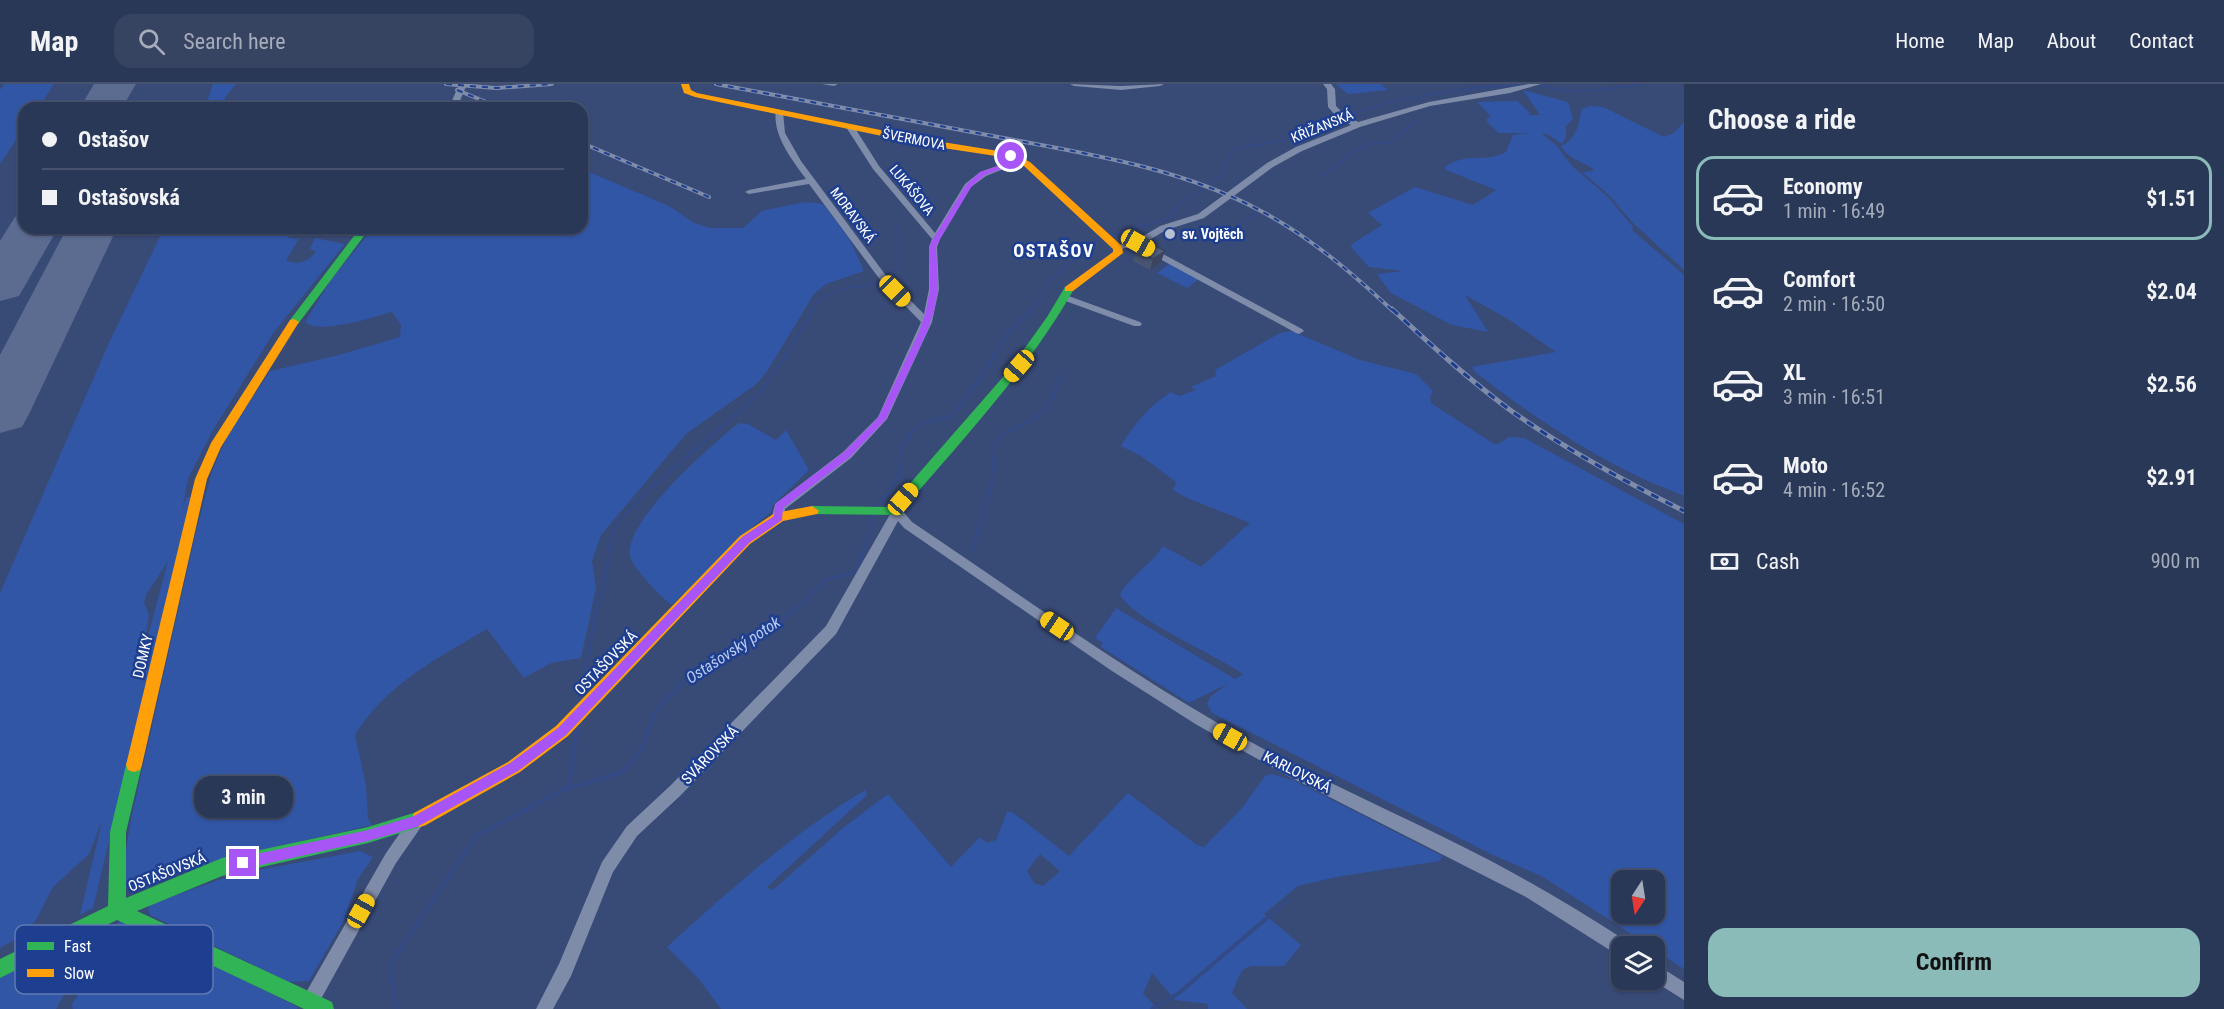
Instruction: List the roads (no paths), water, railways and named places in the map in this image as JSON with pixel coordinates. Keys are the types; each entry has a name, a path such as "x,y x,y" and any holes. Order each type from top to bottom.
{"street":[{"path":"456,102 463,84"},
{"name":"ŠVERMOVA","path":"685,84 687,91 695,95 930,143 987,152 1020,161 1042,177 1107,235 1118,248"},
{"path":"827,84 834,84"},
{"path":"1074,84 1121,88 1160,84"},
{"path":"1327,84 1331,89 1332,107 1340,115 1357,125"},
{"name":"KŘIŽANSKÁ","path":"1118,248 1138,243 1163,228 1201,216 1259,171 1299,149 1357,125 1429,104 1510,91 1537,84"},
{"name":"MORAVSKÁ","path":"779,112 781,133 790,151 811,181 884,279 927,322"},
{"name":"LUKÁŠOVA","path":"850,127 876,167 936,239"},
{"path":"778,517 779,507 847,455 882,419 927,322 934,289 933,247 936,239 968,186 982,174 1020,161"},
{"path":"749,192 811,181"},
{"name":"DOMKY","path":"117,911 118,832 201,479 215,446 287,332 360,234"},
{"path":"1138,243 1299,331"},
{"path":"897,512 903,499 1019,366 1052,322 1063,297 1076,281 1118,253 1118,248"},
{"path":"1063,297 1137,324"},
{"name":"OSTAŠOVSKÁ","path":"89,925 222,867 368,836 417,821 514,767 562,731 745,540 778,517 807,511 897,512"},
{"name":"KARLOVSKÁ","path":"897,512 908,525 1174,705 1249,747 1530,891 1611,941"},
{"name":"SVÁROVSKÁ","path":"544,1009 565,970 607,867 632,831 676,790 831,630 897,512"},
{"path":"310,1002 391,858 417,821"},
{"path":"117,911 147,925"},
{"path":"213,956 325,1009"},
{"name":"OSTAŠOVSKÁ","path":"0,969 15,962"},
{"path":"1665,979 1684,992"}],"waterway":[{"name":"Ostašovský potok","path":"1468,84 1478,87"},
{"name":"Ostašovský potok","path":"1346,116 1412,98 1526,84"},
{"path":"1541,85 1554,89 1579,91 1644,84"},
{"name":"Ostašovský potok","path":"1211,183 1221,176 1232,149 1316,135 1342,118"},
{"path":"1322,176 1353,152 1369,144 1390,142 1417,120"},
{"name":"Ostašovský potok","path":"1111,235 1167,219 1181,203 1203,189"},
{"path":"1231,245 1233,229 1259,212"},
{"path":"890,280 901,263 897,225"},
{"name":"Ostašovský potok","path":"876,508 899,477 901,448 912,432 921,424 952,416 981,377 1008,333 1041,300 1047,283 1099,237 1105,236"},
{"path":"812,311 818,303 834,292 883,283"},
{"path":"596,611 604,585 611,538 616,525 643,495 759,394 790,350 813,309"},
{"path":"972,550 992,484 995,443 1004,433 1034,419 1049,405 1061,375"},
{"name":"Ostašovský potok","path":"796,609 825,580 856,572 870,533 873,517"},
{"path":"580,702 596,609"},
{"name":"Ostašovský potok","path":"397,1009 390,972 394,958 476,836 563,790 622,772 640,751 656,711 689,676 771,629 796,609"},
{"path":"566,788 569,787 577,728"},
{"path":"1152,1009 1179,993 1288,900"}],"railway":[{"path":"446,84 496,88 552,84"},
{"path":"716,84 1098,156 1164,172 1197,183 1259,210 1295,231 1346,269 1393,311"},
{"path":"457,90 486,102"},
{"path":"588,146 709,197"},
{"path":"1392,309 1464,374 1510,410 1595,464 1684,511"}],"place":[{"name":"sv. Vojtěch","path":"1170,234"}],"district":[{"name":"OSTAŠOV","path":"1054,250"}]}
